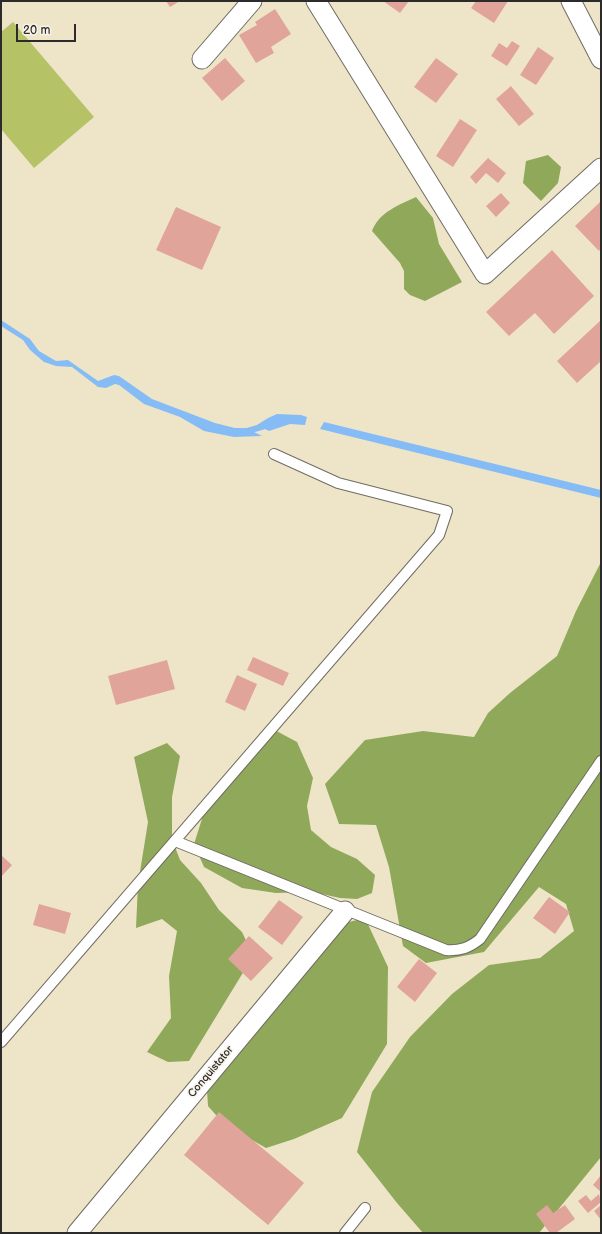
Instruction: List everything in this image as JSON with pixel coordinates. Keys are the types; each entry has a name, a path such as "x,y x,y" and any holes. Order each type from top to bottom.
{"street":[{"path":"202,59 252,1"},
{"path":"316,1 484,274 601,168"},
{"path":"571,1 601,59"},
{"name":"Conquistator","path":"77,1233 345,910"}],"lane":[{"path":"1,1042 433,544 439,535 447,511 338,483 274,454"},
{"path":"175,842 446,950 460,951 471,946 480,939 601,761"},
{"path":"345,1233 365,1208"}],"green space":[{"path":"13,22 94,117 34,168 1,129 1,32"},
{"path":"548,155 561,167 558,183 541,201 523,183 526,161"},
{"path":"416,197 433,218 439,244 462,282 425,301 410,295 404,289 404,271 400,263 372,231 379,219 390,210"},
{"path":"601,562 601,1157 539,1233 423,1233 397,1203 357,1152 372,1092 410,1037 452,994 489,965 540,958 574,931 566,904 539,887 484,952 426,963 403,946 389,867 376,825 339,824 325,784 365,740 423,731 474,737 488,713 510,693 557,656 576,611"},
{"path":"269,727 297,742 313,778 307,806 311,830 331,847 357,859 375,875 372,893 357,899 340,898 313,892 276,893 242,888 204,867 194,844 207,803"},
{"path":"167,743 180,756 172,797 172,839 180,860 201,883 219,910 242,932 251,951 244,971 189,1061 168,1062 147,1052 171,1018 169,976 177,931 162,919 136,928 138,884 148,822 134,757"},
{"path":"365,918 388,967 387,1044 342,1118 294,1139 266,1148 224,1124 208,1106 206,1074 333,926"}],"water":[{"path":"1,320 30,339 39,351 56,361 68,360 98,381 114,375 119,376 152,399 215,423 235,428 246,428 262,436 234,437 204,431 180,417 144,404 119,385 115,384 106,388 98,387 72,367 56,366 44,362 30,350 23,340 1,326"},
{"path":"277,414 301,415 307,417 305,425 290,424 269,431 257,425"},
{"path":"324,422 601,490 601,498 320,429"}],"building":[{"path":"166,1 180,1 170,7"},
{"path":"383,1 409,1 400,13"},
{"path":"476,1 508,1 494,23 471,8"},
{"path":"275,9 291,34 271,47 274,53 256,63 239,35 257,25 255,22"},
{"path":"512,41 520,46 507,66 491,56 499,43 507,48"},
{"path":"538,47 554,58 536,85 520,75"},
{"path":"225,58 245,81 222,101 202,78"},
{"path":"436,58 458,74 436,103 414,87"},
{"path":"511,86 534,114 519,126 496,99"},
{"path":"460,119 477,130 453,167 436,156"},
{"path":"488,158 506,173 498,183 486,173 476,184 470,177"},
{"path":"501,193 510,203 496,217 486,206"},
{"path":"601,201 601,248 599,251 575,226"},
{"path":"176,207 221,227 202,270 156,250"},
{"path":"552,250 594,296 554,334 535,313 509,336 486,312"},
{"path":"601,320 601,361 577,383 557,361"},
{"path":"253,657 289,673 283,686 247,670"},
{"path":"167,660 175,689 116,705 108,676"},
{"path":"237,675 257,684 245,711 225,702"},
{"path":"1,855 12,865 1,877"},
{"path":"549,897 570,912 555,934 533,918"},
{"path":"279,900 303,917 282,945 258,927"},
{"path":"39,904 71,913 65,934 33,925"},
{"path":"249,936 273,958 251,981 228,959"},
{"path":"419,959 437,973 415,1002 397,987"},
{"path":"219,1112 304,1183 268,1225 184,1155"},
{"path":"601,1175 601,1192 593,1185"},
{"path":"599,1194 601,1202 588,1213 578,1201 586,1195 591,1201"},
{"path":"547,1205 553,1213 565,1205 575,1219 556,1233 550,1233 536,1214"},
{"path":"601,1205 601,1220 594,1211"}],"waterway":[{"path":"244,432 268,425"}]}
